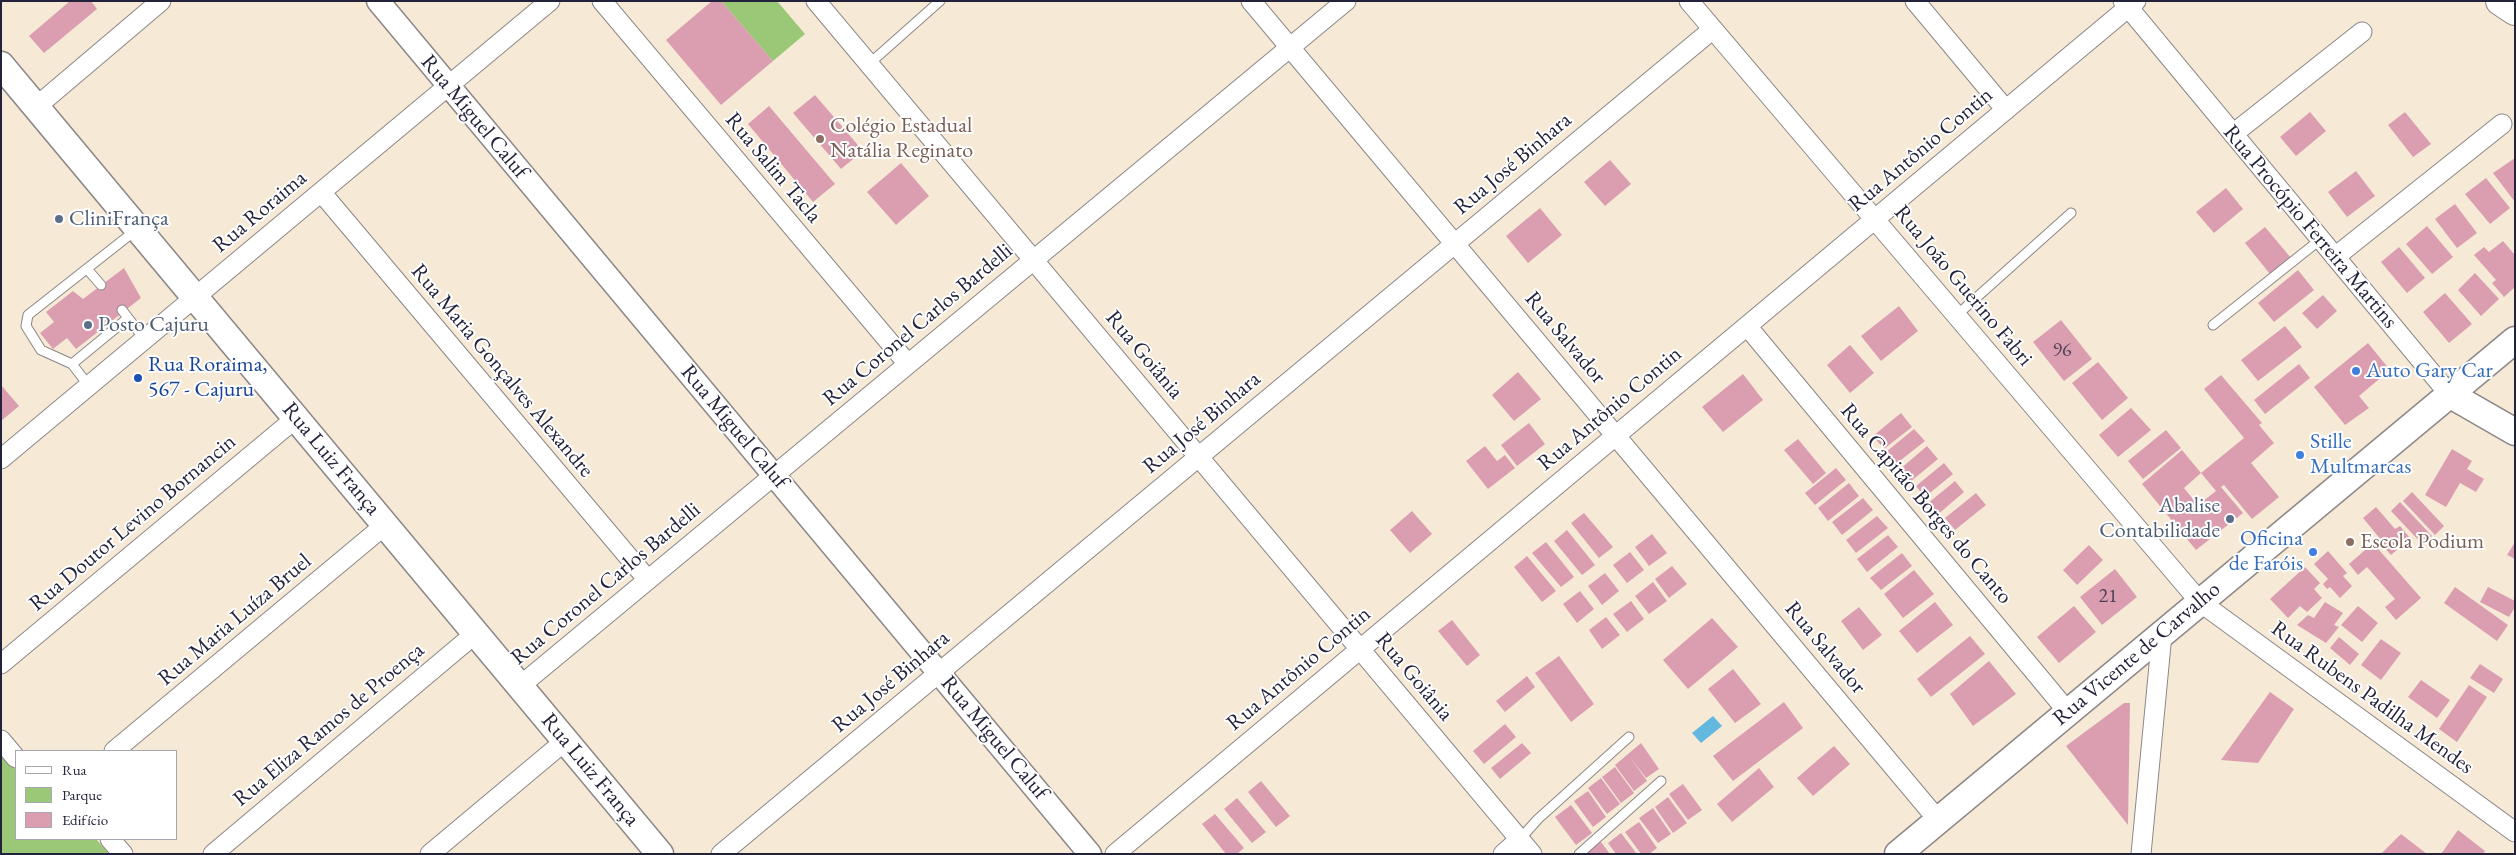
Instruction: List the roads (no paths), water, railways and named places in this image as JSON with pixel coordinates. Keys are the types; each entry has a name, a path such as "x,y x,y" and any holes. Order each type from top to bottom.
{"highway":[{"path":"2500,1 2515,11"}],"main road":[{"name":"Rua Luiz França","path":"1,66 520,686 653,852"},
{"name":"Rua Vicente de Carvalho","path":"1898,854 2515,340"},
{"name":"Rua Procópio Ferreira Martins","path":"2449,394 2515,432"}],"street":[{"path":"36,107 161,1"},
{"name":"Rua Miguel Caluf","path":"378,1 1090,854"},
{"name":"Rua Roraima","path":"1,459 550,1"},
{"name":"Rua Salim Tacla","path":"602,1 908,364"},
{"name":"Rua Goiânia","path":"816,1 1526,847"},
{"name":"Rua Salvador","path":"1251,1 1938,820"},
{"name":"Rua Coronel Carlos Bardelli","path":"520,686 1346,1"},
{"name":"Rua João Guerino Fabri","path":"1689,1 2200,602"},
{"path":"1914,1 2006,110"},
{"name":"Rua Antônio Contin","path":"1115,854 2006,110 2129,3"},
{"name":"Rua Procópio Ferreira Martins","path":"2129,3 2233,134 2449,394"},
{"name":"Rua José Binhara","path":"722,854 1713,29"},
{"path":"2233,134 2362,32"},
{"path":"2335,257 2502,124"},
{"name":"Rua Maria Gonçalves Alexandre","path":"321,192 648,580"},
{"name":"Rua Capitão Borges do Canto","path":"1748,326 2068,712"},
{"name":"Rua Doutor Levino Bornancin","path":"1,664 296,418"},
{"name":"Rua Maria Luíza Bruel","path":"115,750 385,525"},
{"name":"Rua Rubens Padilha Mendes","path":"2200,602 2515,832"},
{"name":"Rua Eliza Ramos de Proença","path":"212,854 476,633"},
{"path":"2141,853 2162,634"},
{"path":"1,740 15,757"},
{"path":"430,854 565,741"},
{"path":"111,840 123,854"},
{"path":"1502,854 1526,847"}],"lane":[{"path":"869,64 940,1"},
{"path":"1957,315 2071,213"},
{"path":"89,386 72,364 41,350 26,326 28,315 138,228"},
{"path":"2213,325 2320,239"},
{"path":"87,269 101,285"},
{"path":"72,364 125,314 145,340"},
{"path":"1526,847 1538,819 1629,737"},
{"path":"1579,854 1661,782"}],"water":[{"path":"1713,716 1722,726 1701,743 1692,733"}],"place":[{"name":"Colégio Estadual Natália Reginato","path":"820,139"},
{"name":"CliniFrança","path":"59,219"},
{"name":"Posto Cajuru","path":"88,325"},
{"name":"Auto Gary Car","path":"2356,371"},
{"name":"Rua Roraima, 567 - Cajuru","path":"138,378"},
{"name":"Stille Multmarcas","path":"2300,455"},
{"name":"Abalise Contabilidade","path":"2230,519"},
{"name":"Escola Podium","path":"2350,542"},
{"name":"Oficina de Faróis","path":"2313,552"}]}
